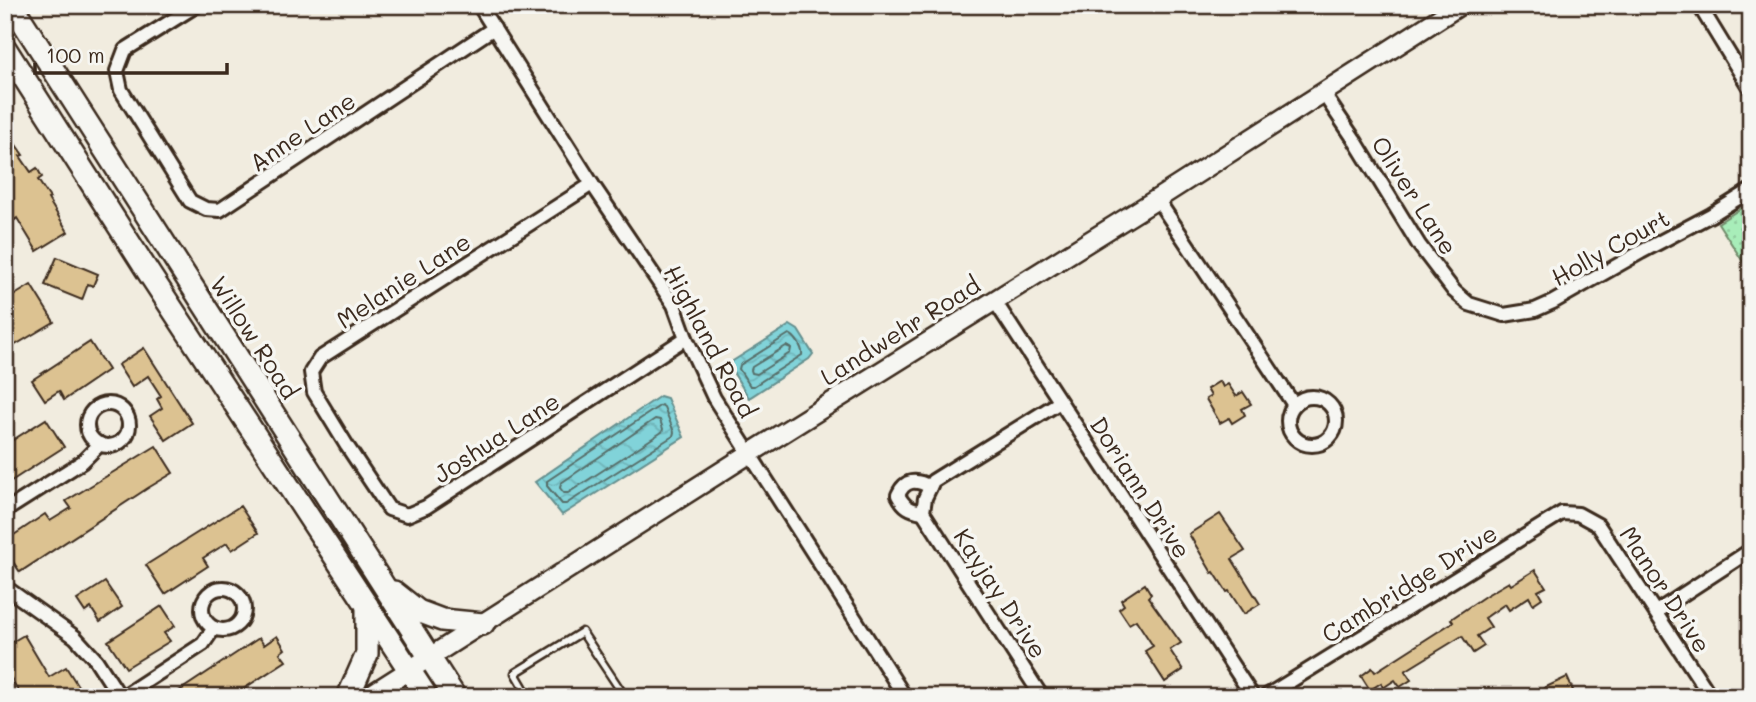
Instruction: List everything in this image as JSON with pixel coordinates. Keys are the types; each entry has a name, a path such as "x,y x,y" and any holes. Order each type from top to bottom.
{"main road":[{"name":"Willow Road","path":"12,5 455,697"},
{"name":"Landwehr Road","path":"367,697 1460,5"},
{"path":"5,47 157,286 427,697"},
{"path":"379,579 418,611 442,620 483,624"},
{"path":"348,697 367,654 367,605"}],"street":[{"name":"Anne Lane","path":"197,5 125,50 117,71 121,90 190,201 206,209 220,210 494,28"},
{"name":"Highland Road","path":"479,5 592,184 674,305 714,398 905,697"},
{"path":"1699,5 1751,90"},
{"name":"Oliver Lane","path":"1324,93 1419,245 1454,291 1469,304 1482,309"},
{"name":"Melanie Lane","path":"347,446 314,392 311,372 320,358 592,184"},
{"name":"Holly Court","path":"1482,309 1504,315 1535,310 1711,215 1751,190"},
{"path":"1157,198 1294,405"},
{"name":"Doriann Drive","path":"994,300 1254,697"},
{"name":"Joshua Lane","path":"347,446 389,509 407,515 426,507 686,338"},
{"name":"Kayjay Drive","path":"1042,697 923,512 925,498 933,481 1060,402"},
{"path":"5,511 82,462 100,444"},
{"name":"Kayjay Drive","path":"923,512 906,508 898,495 906,484 913,482 930,487"},
{"name":"Cambridge Drive","path":"1265,697 1562,513 1578,514"},
{"name":"Manor Drive","path":"1578,514 1598,524 1711,697"},
{"path":"1656,612 1751,550"},
{"path":"5,587 75,637 96,660 121,697 203,644 214,628"}],"lane":[{"path":"529,697 515,673 582,632 625,697"}],"green space":[{"path":"1751,202 1751,274 1718,223"}],"water":[{"path":"790,325 798,330 813,354 749,398 728,364"},
{"path":"660,396 667,398 684,437 562,515 535,482"}],"building":[{"path":"5,129 31,172 37,168 42,177 38,180 68,232 37,251 5,204"},
{"path":"57,257 98,274 93,286 88,284 82,300 45,285"},
{"path":"31,285 54,322 5,351 5,301"},
{"path":"90,342 108,370 64,400 59,391 45,400 32,380"},
{"path":"144,348 192,423 166,440 150,416 162,408 157,399 161,396 148,376 132,387 118,365"},
{"path":"1220,381 1223,387 1228,384 1236,396 1243,392 1251,404 1242,409 1245,415 1232,423 1229,418 1220,423 1206,399 1211,396 1207,389"},
{"path":"46,419 64,447 5,485 5,445"},
{"path":"156,446 173,473 20,572 5,550 5,541 45,514 50,521 71,508 66,501"},
{"path":"240,506 258,533 232,550 227,543 203,558 208,566 165,594 146,565"},
{"path":"1220,514 1245,551 1232,559 1260,604 1244,614 1229,591 1227,592 1214,572 1212,573 1189,534"},
{"path":"1535,570 1546,587 1538,591 1542,598 1533,604 1529,597 1509,610 1505,604 1485,618 1491,627 1477,636 1484,646 1473,653 1462,636 1405,671 1411,680 1400,687 1395,680 1383,688 1381,683 1370,690 1361,676 1372,668 1375,672 1453,622 1451,619 1485,596 1509,582 1511,585"},
{"path":"105,582 122,607 100,622 91,608 85,612 77,600"},
{"path":"1145,584 1151,594 1148,597 1181,643 1170,650 1183,670 1165,682 1145,651 1153,646 1136,620 1129,624 1119,609 1124,605 1121,600"},
{"path":"162,606 175,626 164,633 170,641 126,668 108,641"},
{"path":"24,635 49,677 66,667 85,697 22,697 5,668 5,646"},
{"path":"277,636 285,649 280,653 286,661 231,697 170,697 259,638 264,645"},
{"path":"1567,677 1576,697 1548,697 1544,688"}]}
